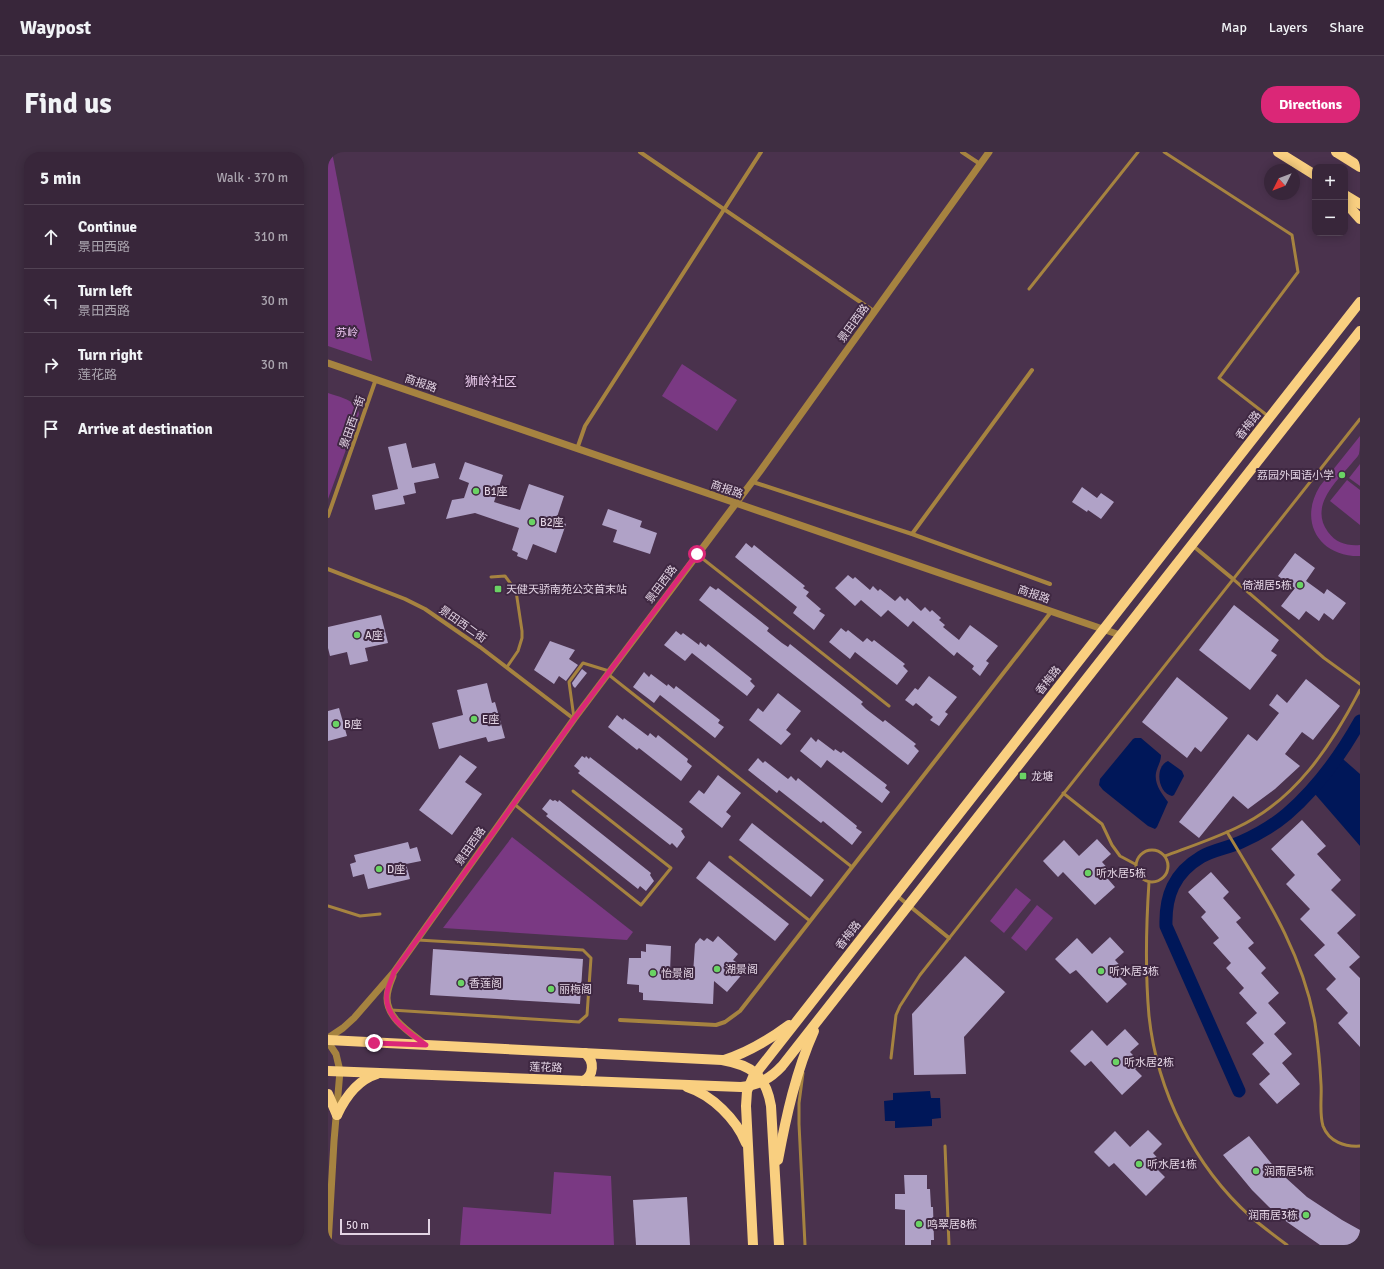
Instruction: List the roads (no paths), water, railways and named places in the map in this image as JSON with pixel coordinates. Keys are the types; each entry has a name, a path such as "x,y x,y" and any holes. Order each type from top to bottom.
{"main road":[{"path":"1278,152 1312,174"},
{"path":"1336,152 1360,167"},
{"path":"1348,197 1360,204"},
{"path":"1348,205 1360,219"},
{"name":"香梅路","path":"753,1245 746,1106 748,1086 756,1072 1360,302"},
{"path":"763,1082 782,1066 1360,331"},
{"path":"776,1182 780,1149 787,1115 800,1067 816,1027 824,1012"},
{"path":"722,1060 732,1057 763,1042 800,1016"},
{"name":"莲花路","path":"328,1040 722,1060 737,1063 756,1072"},
{"path":"583,1081 592,1073 591,1060 586,1053"},
{"name":"莲花路","path":"328,1071 748,1086 763,1082"},
{"path":"756,1072 763,1082 771,1106 779,1245"},
{"path":"336,1115 345,1100 360,1083 368,1077 379,1073"},
{"path":"673,1084 700,1092 720,1107 738,1128 748,1151"},
{"path":"328,1094 336,1115"}],"street":[{"path":"640,152 875,312"},
{"path":"577,449 585,426 761,152"},
{"path":"962,152 980,164"},
{"name":"景田西路","path":"328,1040 354,1018 394,972 418,940 608,672 753,482 989,152"},
{"name":"商报路","path":"328,363 1120,635"},
{"path":"912,534 1032,370"},
{"name":"景田西一街","path":"328,516 376,380"},
{"path":"753,482 912,534 1050,584"},
{"path":"1192,545 1233,579"},
{"name":"景田西二街","path":"328,569 425,609 507,667 574,719"},
{"path":"620,1020 716,1025 725,1022 740,1012 1050,612"},
{"path":"895,894 949,938"},
{"name":"景田西路","path":"394,972 387,992 390,1010 402,1026 426,1045"},
{"path":"328,1040 336,1054 340,1071 328,1245"}],"lane":[{"path":"1029,289 1138,152"},
{"path":"1164,152 1292,235 1298,272 1219,378 1270,418"},
{"path":"891,1058 896,1015 900,1006 920,975 1360,419"},
{"path":"697,554 889,706"},
{"path":"491,577 505,576 516,592 522,638 518,651 507,667"},
{"path":"1233,579 1324,658 1360,684"},
{"path":"574,719 569,682 583,663 608,672 852,867"},
{"path":"1165,856 1227,832 1258,817 1277,803 1301,780 1319,758 1331,741 1360,690"},
{"path":"514,804 641,905 671,868 573,790"},
{"path":"1063,793 1102,824 1112,845 1120,856 1135,864"},
{"path":"1227,832 1272,906 1298,962 1314,1022 1319,1053 1321,1115 1323,1126 1330,1136 1339,1143 1350,1146 1360,1146"},
{"path":"1148,850 1157,850 1165,856 1168,862 1168,867 1165,876 1155,882 1149,882 1140,877 1136,870 1135,864 1139,855 1148,850"},
{"path":"730,857 810,921"},
{"path":"1149,882 1146,949 1149,1016 1157,1061 1169,1097 1193,1145 1219,1183 1251,1216 1287,1245"},
{"path":"328,906 360,916 380,914"},
{"path":"390,1010 579,1022 587,1015 591,958 583,950 418,940"},
{"path":"805,1245 799,1103 808,1051 816,1027"},
{"path":"945,1146 949,1245"}],"waterway":[{"path":"1239,1091 1166,926 1167,905 1170,895 1178,878 1192,863 1201,857 1236,844 1271,826 1298,804 1328,770 1360,721"}],"place":[{"name":"荔园外国语小学","path":"1342,475"},
{"name":"B1座","path":"476,491"},
{"name":"B2座","path":"532,522"},
{"name":"倚湖居5栋","path":"1300,585"},
{"name":"天健天骄南苑公交首末站","path":"498,589"},
{"name":"A座","path":"357,635"},
{"name":"E座","path":"474,719"},
{"name":"B座","path":"336,724"},
{"name":"龙塘","path":"1023,776"},
{"name":"D座","path":"379,869"},
{"name":"听水居5栋","path":"1088,873"},
{"name":"湖景阁","path":"717,969"},
{"name":"听水居3栋","path":"1101,971"},
{"name":"怡景阁","path":"653,973"},
{"name":"香莲阁","path":"461,983"},
{"name":"丽梅阁","path":"551,989"},
{"name":"听水居2栋","path":"1116,1062"},
{"name":"听水居1栋","path":"1139,1164"},
{"name":"润雨居5栋","path":"1256,1171"},
{"name":"润雨居3栋","path":"1306,1215"},
{"name":"鸣翠居8栋","path":"919,1224"}],"district":[{"name":"狮岭社区","path":"491,381"}],"park label":[{"name":"苏岭","path":"347,332"}]}
